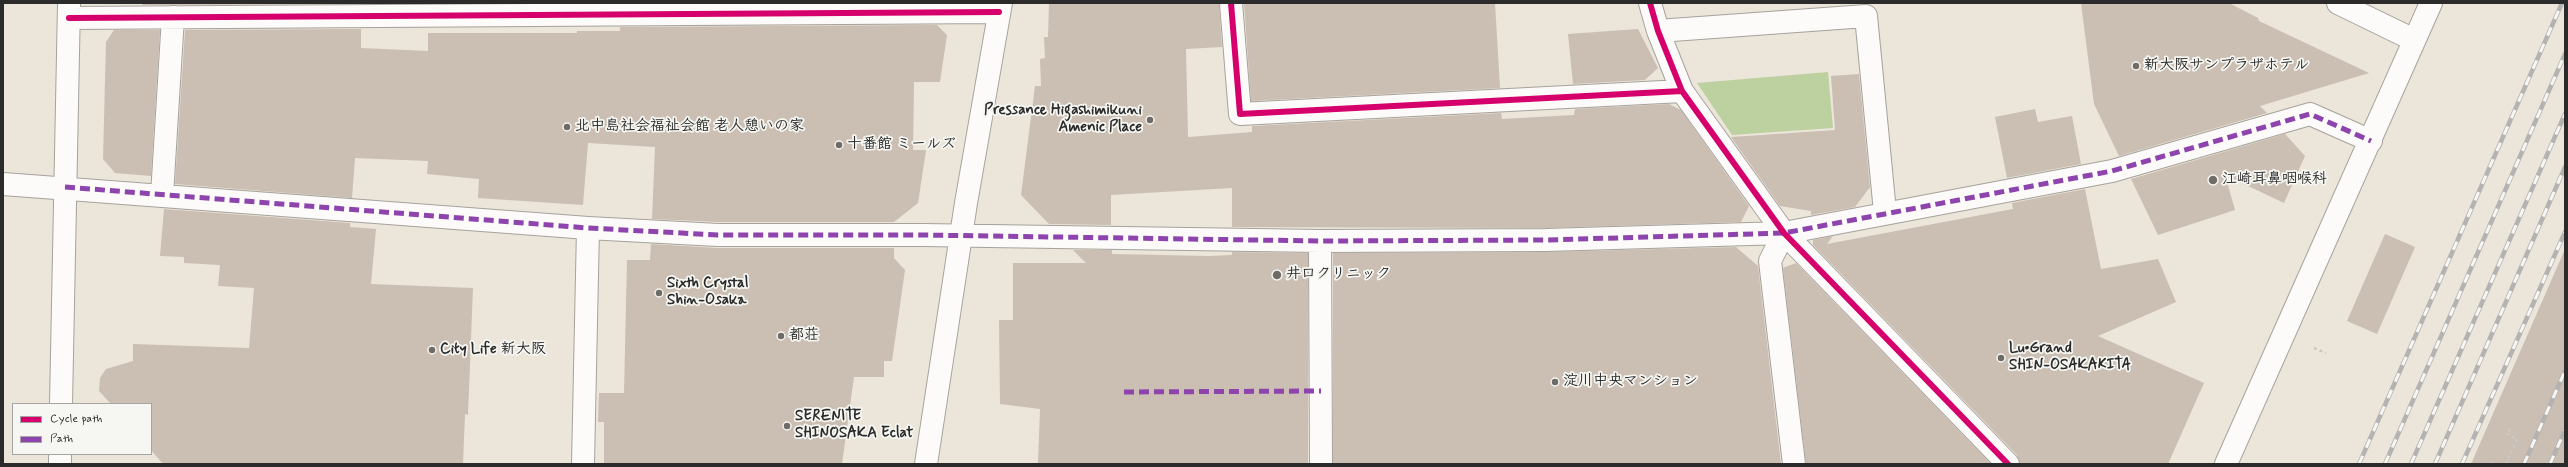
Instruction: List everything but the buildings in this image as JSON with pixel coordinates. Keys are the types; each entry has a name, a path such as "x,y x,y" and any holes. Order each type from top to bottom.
{"street":[{"path":"1231,3 1240,114 1682,91"},
{"path":"1650,3 1658,31 1682,91 1761,204 1784,233 2008,464"},
{"path":"2338,3 2414,40"},
{"path":"2226,464 2371,142 2431,3"},
{"path":"61,403 69,11 173,17 450,10 618,8 1000,8 926,464"},
{"path":"1658,31 1866,16 1885,212"},
{"path":"162,195 173,17"},
{"path":"3,184 65,187 588,228 718,235 962,235 1320,241 1546,240 1784,233 1885,212 2112,171 2310,114 2371,142"},
{"path":"583,464 588,228"},
{"path":"1784,233 1770,261 1794,464"},
{"path":"1320,241 1321,464"}],"path":[{"path":"2314,348 2326,353"},
{"path":"2506,464 2517,439 2507,434 2510,426"}],"green space":[{"path":"1828,72 1833,128 1732,135 1697,83"}],"railway":[{"path":"2359,464 2562,3"},
{"path":"2385,464 2565,54"},
{"path":"2411,464 2565,114"},
{"path":"2435,464 2565,167"},
{"path":"2462,464 2565,232"},
{"path":"2524,464 2565,371"},
{"path":"2550,464 2565,430"}],"marked path":[{"path":"65,187 588,228 718,235 923,235 1320,241 1546,240 1784,233 2112,171 2310,114 2371,141"},
{"path":"1124,392 1321,391"}],"cycle path":[{"path":"1231,3 1240,114 1682,91"},
{"path":"1650,3 1658,31 1682,91 1784,233 2008,464"},
{"path":"69,18 999,12"}],"place":[{"name":"新大阪サンプラザホテル","path":"2136,66"},
{"name":"Pressance Higashimikuni Amenic Place","path":"1150,120"},
{"name":"北中島社会福祉会館 老人憩いの家","path":"567,127"},
{"name":"十番館 ミールズ","path":"839,145"},
{"name":"江崎耳鼻咽喉科","path":"2213,180"},
{"name":"井口クリニック","path":"1277,275"},
{"name":"Sixth Crystal Shin-Osaka","path":"659,293"},
{"name":"都荘","path":"781,336"},
{"name":"City Life 新大阪","path":"432,350"},
{"name":"Lu•Grand SHIN-OSAKAKITA","path":"2001,358"},
{"name":"淀川中央マンション","path":"1555,382"},
{"name":"SERENITE SHINOSAKA Eclat","path":"787,426"}]}
